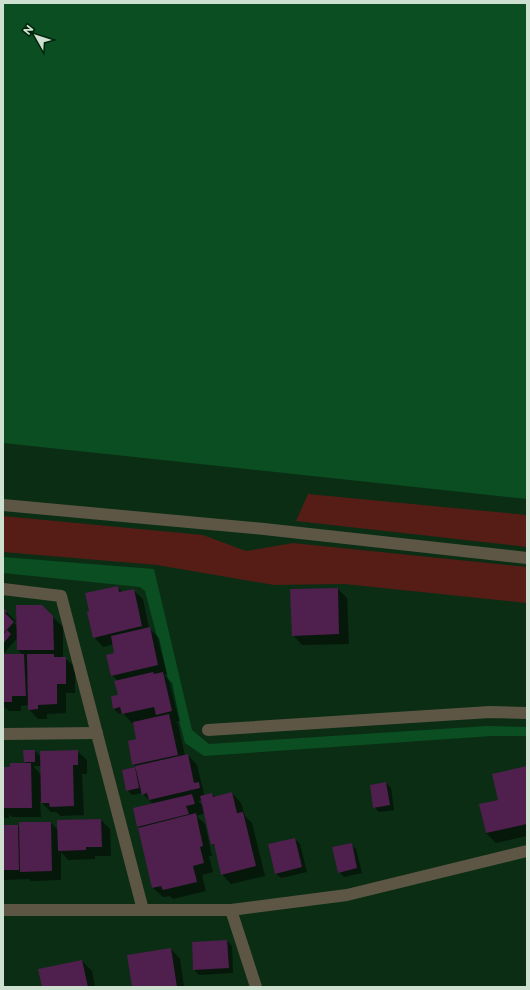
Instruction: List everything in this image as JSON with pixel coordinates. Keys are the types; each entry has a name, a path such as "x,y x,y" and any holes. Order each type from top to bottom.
{"street":[{"path":"3,505 264,529 527,558"},
{"path":"3,589 60,596 142,910"},
{"path":"208,730 490,712 527,712"},
{"path":"3,734 97,733"},
{"path":"3,910 231,910 347,895 527,851"},
{"path":"231,910 256,987"}],"shaded area":[{"path":"3,3 527,3 527,499 3,443"},
{"path":"308,494 527,515 527,547 296,521"},
{"path":"3,516 203,535 246,551 293,543 527,567 527,603 344,584 274,585 157,565 3,552"},
{"path":"3,557 154,569 192,730 209,744 487,726 527,727 527,736 492,736 204,756 185,743 145,591 140,587 3,573"}],"building":[{"path":"118,586 119,592 134,589 142,626 93,638 87,612 89,611 85,593"},
{"path":"338,588 339,634 292,636 290,589"},
{"path":"16,605 42,605 53,616 54,650 17,650"},
{"path":"3,608 7,611 5,613 14,622 3,634"},
{"path":"150,627 158,665 111,676 106,655 114,653 111,636"},
{"path":"7,630 11,634 3,644 3,635"},
{"path":"3,654 24,654 26,696 12,696 12,702 3,702"},
{"path":"27,654 54,654 54,657 66,657 66,684 57,684 57,704 38,705 38,709 28,710"},
{"path":"153,672 154,674 163,672 172,711 156,715 154,707 122,714 120,707 113,709 111,696 118,695 114,681"},
{"path":"169,714 178,755 132,765 128,741 136,739 133,722"},
{"path":"23,750 35,750 35,762 24,762"},
{"path":"78,750 78,765 73,765 74,806 50,807 49,803 41,803 40,751"},
{"path":"188,754 194,783 199,782 200,788 149,800 147,793 142,795 135,766"},
{"path":"10,763 31,763 32,808 3,808 3,767 10,767"},
{"path":"527,766 527,824 486,833 479,804 498,800 492,774"},
{"path":"135,767 139,788 126,791 122,770"},
{"path":"386,782 390,805 373,808 370,785"},
{"path":"232,792 237,813 243,812 256,866 221,875 214,844 211,845 200,796 212,793 213,797"},
{"path":"192,794 195,804 186,806 189,814 137,827 133,808"},
{"path":"196,813 203,846 200,847 204,863 193,866 197,882 163,890 161,886 152,888 138,828"},
{"path":"101,819 102,847 86,847 86,850 58,851 57,820"},
{"path":"19,822 51,822 52,871 20,872"},
{"path":"3,825 18,825 19,870 3,870"},
{"path":"295,838 302,867 275,874 268,844"},
{"path":"352,843 357,868 338,873 332,847"},
{"path":"227,940 229,968 193,970 192,942"},
{"path":"171,948 177,987 132,987 127,955"},
{"path":"82,960 88,987 42,987 38,969"}]}
